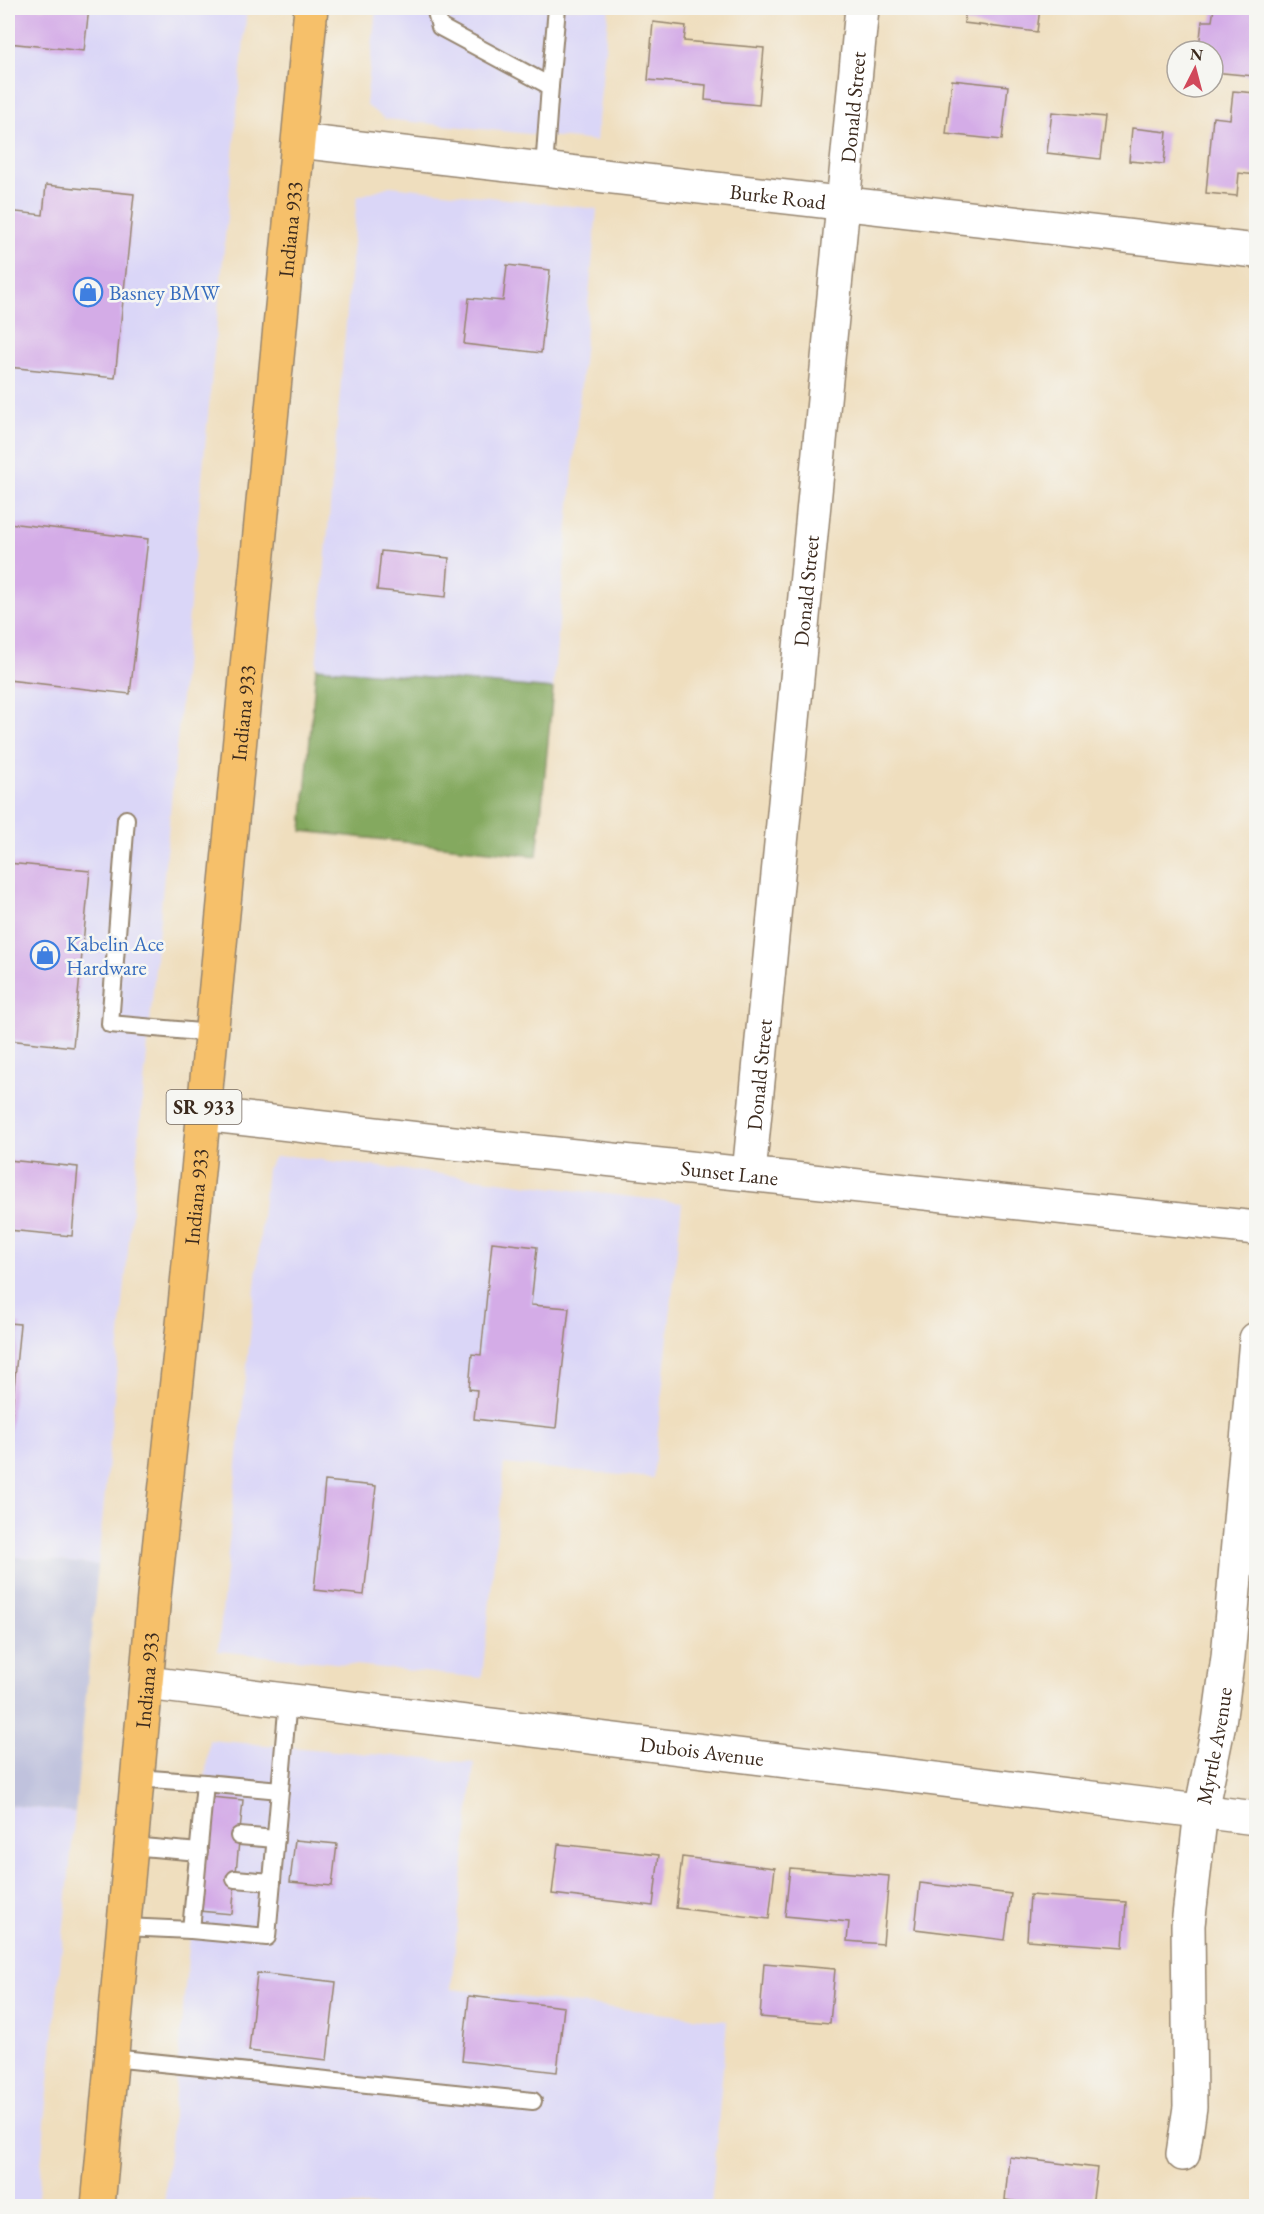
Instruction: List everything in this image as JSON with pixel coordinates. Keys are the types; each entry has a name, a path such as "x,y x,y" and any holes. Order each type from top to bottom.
{"main road":[{"name":"Indiana 933","path":"98,2206 146,1683 311,8"}],"street":[{"name":"Donald Street","path":"749,1174 862,8"},
{"name":"Burke Road","path":"299,141 1257,251"},
{"name":"Sunset Lane","path":"203,1114 1257,1228"},
{"name":"Myrtle Avenue","path":"1183,2154 1190,2107 1188,1925 1201,1811 1219,1723 1228,1657 1257,1339"},
{"name":"Dubois Avenue","path":"146,1683 1257,1818"}],"lane":[{"path":"435,8 440,27 550,86"},
{"path":"544,169 557,8"},
{"path":"126,819 110,1024 211,1033"},
{"path":"124,1927 267,1937 288,1700"},
{"path":"137,1778 280,1790"},
{"path":"191,1930 200,1876 198,1852 204,1833 205,1783"},
{"path":"239,1836 276,1839"},
{"path":"131,1846 198,1852"},
{"path":"235,1879 272,1882"},
{"path":"112,2058 533,2102"}],"shaded area":[{"path":"8,8 247,8 98,1565 8,1556"},
{"path":"376,8 609,8 596,141 385,119 366,105"},
{"path":"390,186 597,209 553,689 316,668 357,197"},
{"path":"289,1156 682,1203 653,1478 504,1464 482,1678 218,1651 267,1169 275,1157"},
{"path":"8,1556 98,1565 75,1812 8,1805"},
{"path":"209,1740 474,1763 451,1989 727,2021 711,2206 164,2206"},
{"path":"8,1805 75,1812 37,2206 8,2206"}],"green space":[{"path":"316,668 553,689 537,856 302,831"}],"building":[{"path":"8,8 89,8 84,51 8,43"},
{"path":"966,8 1040,8 1037,32 964,23"},
{"path":"1214,8 1256,8 1254,76 1225,73 1225,39 1200,39 1202,21 1212,21"},
{"path":"653,22 686,26 684,41 764,48 759,105 705,100 706,85 648,80"},
{"path":"952,80 1008,86 1002,140 946,134"},
{"path":"1233,91 1256,93 1256,175 1239,173 1237,196 1206,193 1213,117 1230,119"},
{"path":"1052,112 1105,117 1100,159 1047,153"},
{"path":"1132,128 1167,132 1164,164 1129,161"},
{"path":"46,185 134,194 115,378 8,367 8,211 43,215"},
{"path":"507,265 550,270 541,353 464,344 469,298 503,301"},
{"path":"8,523 148,539 130,694 8,680"},
{"path":"381,551 449,558 446,597 377,590"},
{"name":"Kabelin Ace Hardware","path":"8,863 90,871 73,1047 8,1040"},
{"path":"8,1160 78,1167 72,1236 8,1230"},
{"path":"492,1242 537,1247 531,1305 569,1308 556,1428 474,1419 477,1390 469,1389 472,1354 481,1355"},
{"path":"8,1323 20,1324 9,1441 8,1440"},
{"path":"325,1481 376,1486 364,1595 314,1590"},
{"path":"210,1797 243,1800 232,1914 199,1911"},
{"path":"295,1840 337,1844 332,1886 290,1882"},
{"path":"558,1844 659,1855 653,1906 552,1894"},
{"path":"682,1857 775,1868 769,1919 676,1908"},
{"path":"790,1868 889,1876 883,1944 847,1941 849,1922 785,1916"},
{"path":"920,1883 1011,1894 1005,1940 915,1929"},
{"path":"1030,1895 1126,1902 1123,1947 1027,1940"},
{"path":"764,1963 835,1969 830,2023 760,2017"},
{"path":"257,1973 336,1982 327,2060 249,2051"},
{"path":"469,1996 564,2007 557,2072 462,2061"},
{"path":"1009,2157 1097,2168 1092,2206 1046,2206 1005,2200"}],"place":[{"name":"Basney BMW","path":"88,292"},
{"name":"Kabelin Ace Hardware","path":"45,955"}]}
